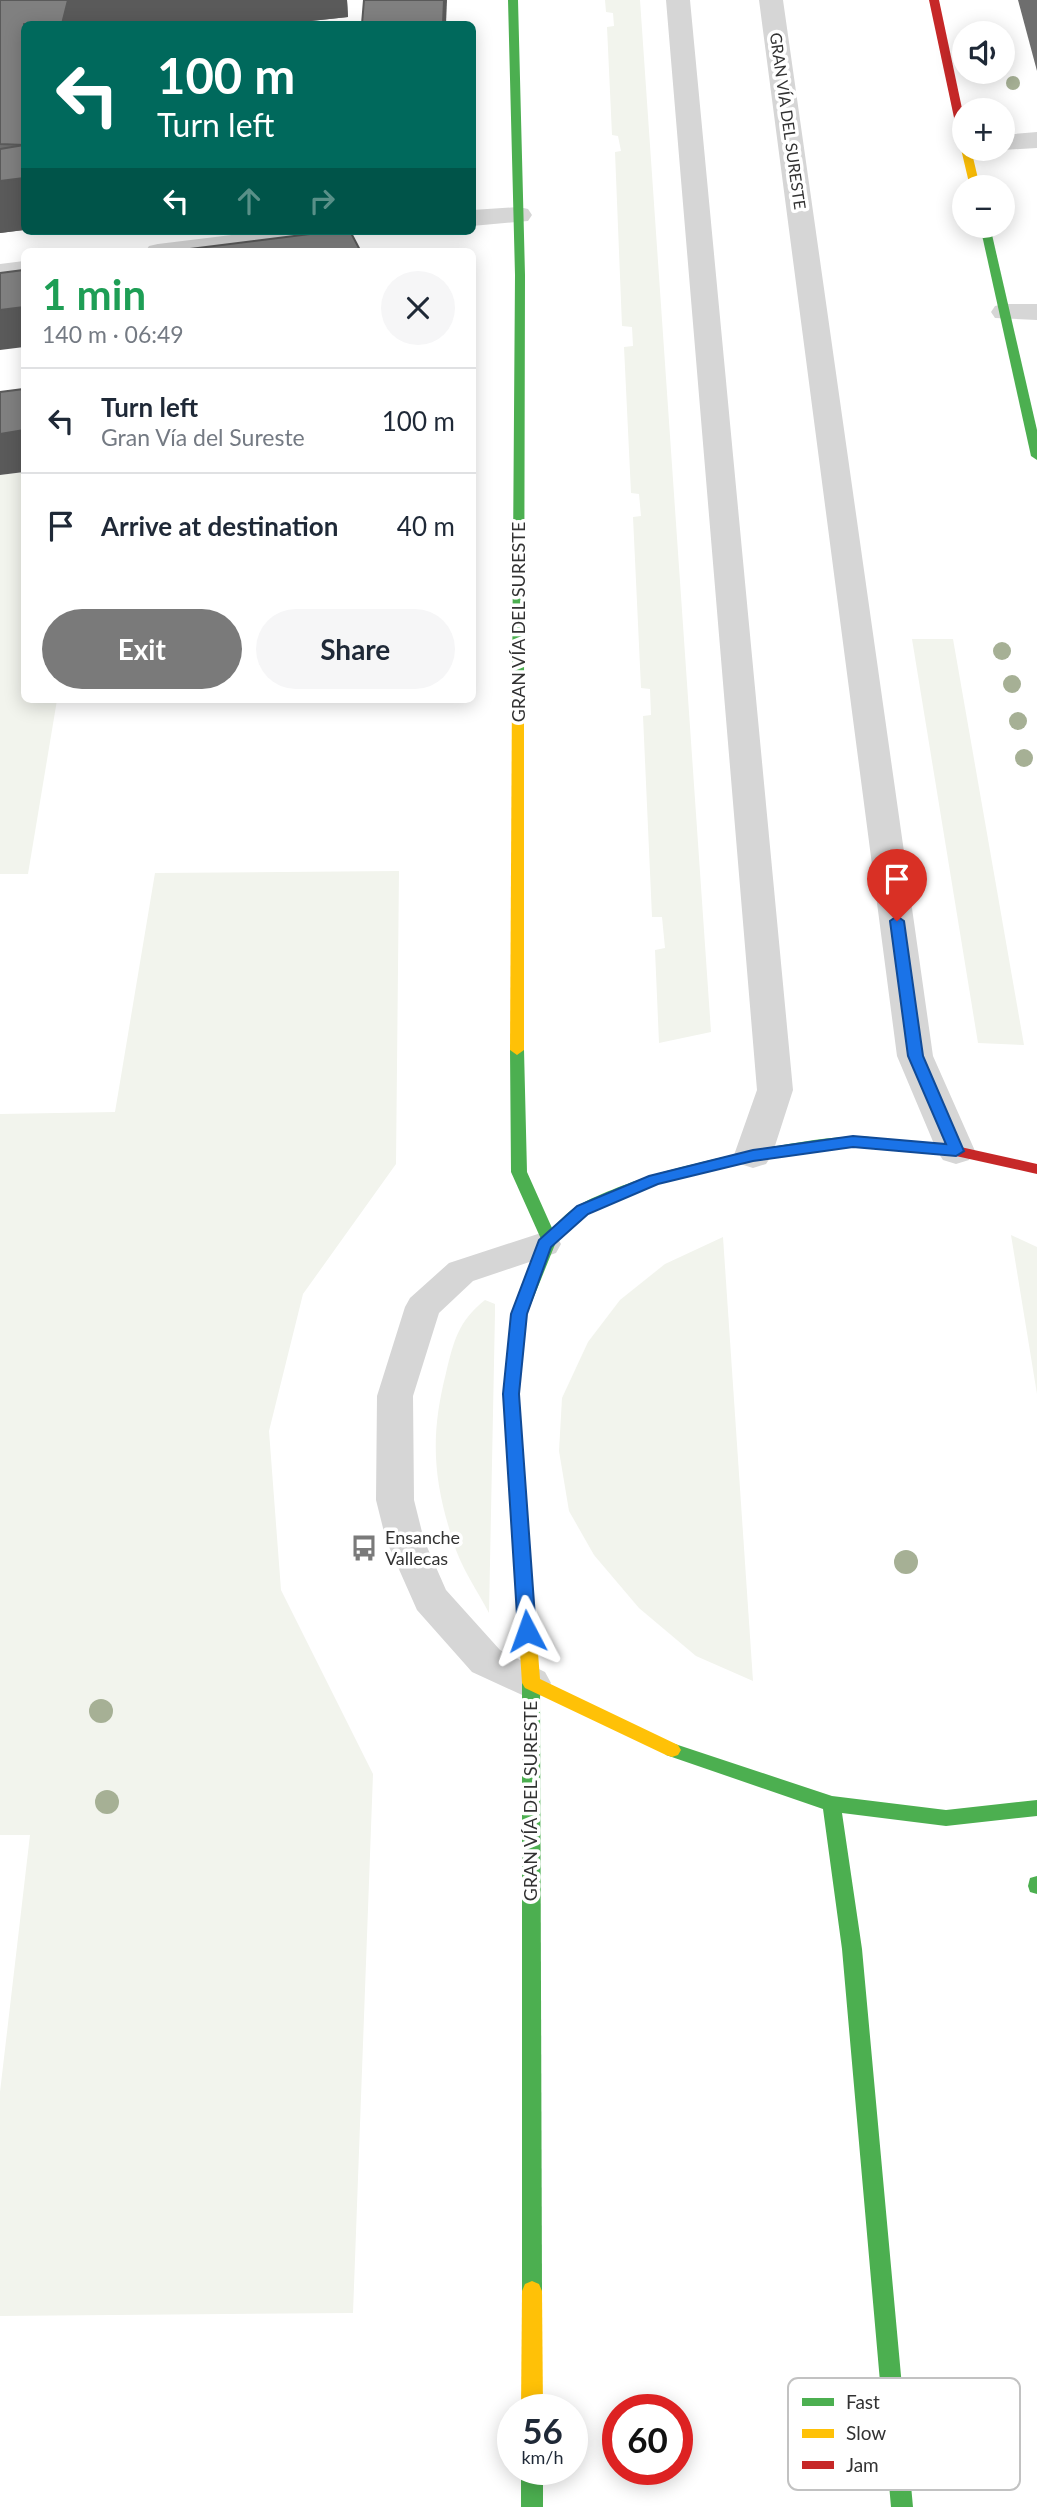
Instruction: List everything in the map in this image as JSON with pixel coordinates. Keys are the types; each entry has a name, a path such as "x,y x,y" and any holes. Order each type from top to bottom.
{"street":[{"name":"GRAN VÍA DEL SURESTE","path":"513,0 519,215 517,1105 519,1172 547,1242"},
{"path":"678,0 775,1090 753,1155"},
{"name":"GRAN VÍA DEL SURESTE","path":"771,0 915,1056 956,1151"},
{"path":"934,0 955,98"},
{"path":"1015,141 1037,140"},
{"path":"476,218 519,215"},
{"path":"190,248 295,235"},
{"path":"988,238 1037,456"},
{"path":"0,272 21,269"},
{"path":"1005,312 1037,312"},
{"path":"1037,1169 956,1151 853,1141 753,1155 654,1180 582,1210 547,1242 519,1314 511,1394 531,1683 686,1756 832,1804 946,1818 1037,1808"},
{"name":"GRAN VÍA DEL SURESTE","path":"531,1683 532,2394"},
{"path":"832,1804 852,1949 890,2378"},
{"path":"532,2485 532,2507"}],"lane":[{"name":"GRAN VÍA DEL SURESTE","path":"531,1683 486,1661 431,1600 405,1540 396,1500 395,1396 423,1307 461,1272 547,1242"}],"shaded area":[{"path":"605,0 640,0 711,1032 659,1043 655,950 665,948 662,917 652,917 643,716 651,715 650,689 641,688 633,517 641,516 639,494 631,493 624,347 633,346 632,327 622,326 615,152 621,151 618,136 612,135 607,27 614,26 613,13 606,12"},
{"path":"21,472 21,703 56,703 28,874 0,874 0,475"},
{"path":"912,639 953,639 1024,1045 978,1043"},
{"path":"399,871 396,1164 303,1294 269,1431 281,1590 373,1774 353,2313 0,2316 0,2092 30,1835 0,1835 0,1114 115,1112 155,873"},
{"path":"1011,1235 1037,1247 1037,1394"},
{"path":"723,1237 753,1681 696,1656 639,1608 594,1555 569,1511 559,1451 562,1398 588,1342 620,1300 665,1264"},
{"path":"485,1300 495,1304 489,1613 456,1550 441,1497 436,1457 441,1396 452,1351 463,1324"}],"building":[{"path":"0,0 68,0 63,21 21,21 21,145 0,144"},
{"path":"364,0 444,0 443,21 362,21"},
{"path":"21,146 21,178 0,181 0,149"},
{"path":"302,235 352,235 359,248 198,248"},
{"path":"21,270 21,307 0,310 0,273"},
{"path":"21,389 21,430 0,434 0,392"}],"traffic: fast":[{"path":"513,0 520,275 518,690"},
{"path":"988,238 1037,456"},
{"path":"517,1050 519,1172 549,1239"},
{"path":"516,1470 511,1394 519,1314 549,1239 582,1210 654,1180 753,1155 853,1141 878,1143"},
{"path":"531,1683 532,2291"},
{"path":"672,1750 832,1804 946,1818 1037,1808"},
{"path":"832,1804 852,1949 890,2378"},
{"path":"532,2485 532,2507"},
{"path":"900,2490 902,2507"}],"traffic: slow":[{"path":"969,161 972,175"},
{"path":"517,1050 518,690"},
{"path":"516,1470 531,1683 672,1750"},
{"path":"532,2291 532,2394"}],"traffic: jam":[{"path":"934,0 955,98"},
{"path":"878,1143 956,1151 1037,1169"}],"place":[{"name":"Ensanche Vallecas","path":"364,1548"}],"route":[{"path":"527,1631 511,1394 519,1314 544,1244 582,1210 654,1180 753,1155 853,1141 956,1151 915,1056 897,921"}]}
